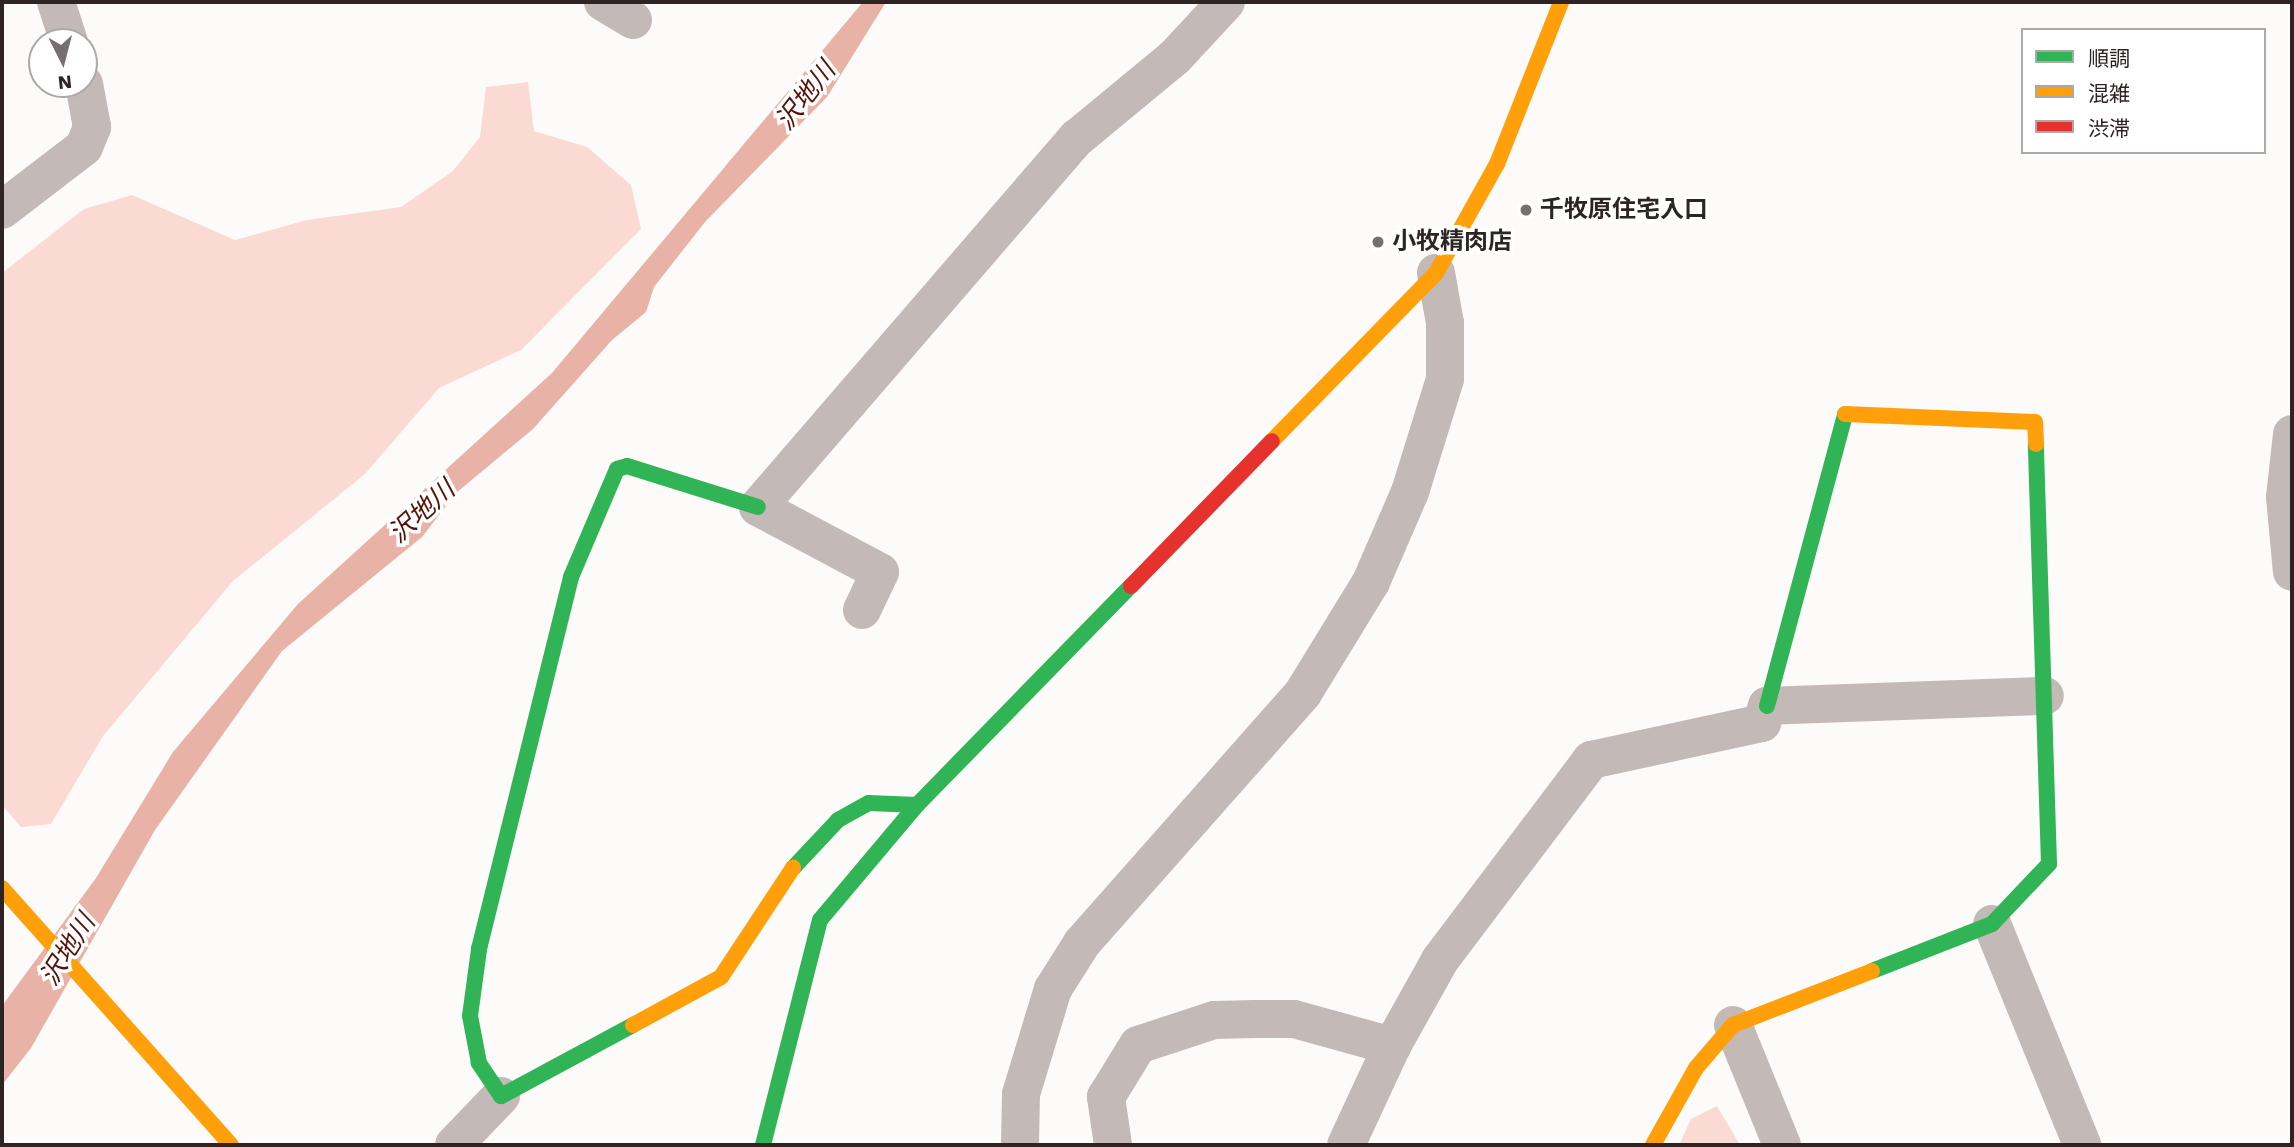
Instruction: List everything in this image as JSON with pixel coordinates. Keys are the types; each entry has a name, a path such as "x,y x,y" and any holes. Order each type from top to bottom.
{"street":[{"path":"56,2 64,28"},
{"path":"758,507 1077,138 1175,57 1226,2"},
{"path":"763,1145 804,964 820,920 917,805 1436,273 1497,164 1560,2"},
{"path":"2,210 84,147 92,127 87,98"},
{"path":"1020,1145 1021,1094 1053,989 1082,943 1303,693 1371,582 1410,492 1444,379 1445,323 1436,273"},
{"path":"1346,1145 1392,1046 1440,960 1574,775 1591,760 1619,751 1762,723 1843,414 2035,422 2049,864 1992,924 1733,1025 1696,1068 1653,1145"},
{"path":"2292,434 2285,497 2292,572"},
{"path":"501,1096 479,1063 471,983 571,577 617,468 626,466 758,507 880,572 862,610"},
{"path":"1767,706 2045,696"},
{"path":"454,1145 501,1096 721,977 795,865 838,820 869,803 917,805"},
{"path":"2,888 231,1145"},
{"path":"1992,924 2082,1145"},
{"path":"1113,1145 1107,1097 1118,1069 1138,1045 1165,1032 1214,1020 1294,1019 1392,1046"},
{"path":"1733,1025 1782,1145"}],"shaded area":[{"path":"528,82 534,131 587,147 631,185 641,229 521,350 439,388 365,474 233,581 103,736 51,824 21,827 2,805 2,273 84,209 132,195 235,240 307,220 401,207 453,171 480,137 486,87"},
{"path":"1717,1106 1740,1145 1679,1145 1691,1119"}],"water":[{"name":"沢地川","path":"863,2 886,2 827,97 705,222 654,287 646,312 612,340 533,429 456,493 422,537 282,651 155,830 31,1048 2,1085 2,1006 96,878 173,752 298,604 552,373"}],"traffic: fast":[{"path":"1767,706 1845,414"},
{"path":"1872,971 1992,924 2049,864 2036,444"},
{"path":"633,1025 501,1096 479,1063 470,1016 479,949 571,577 617,469 627,466 758,507"},
{"path":"763,1145 820,920 917,805 1131,586"},
{"path":"793,868 838,820 869,803 917,805"}],"traffic: slow":[{"path":"1272,441 1436,273 1497,164 1561,2"},
{"path":"1845,414 2035,422 2036,444"},
{"path":"633,1025 721,977 793,868"},
{"path":"2,888 231,1145"},
{"path":"1653,1145 1696,1068 1733,1025 1872,971"}],"traffic: jam":[{"path":"1131,586 1272,441"}],"place":[{"name":"千牧原住宅入口","path":"1526,210"},
{"name":"小牧精肉店","path":"1378,242"}]}
